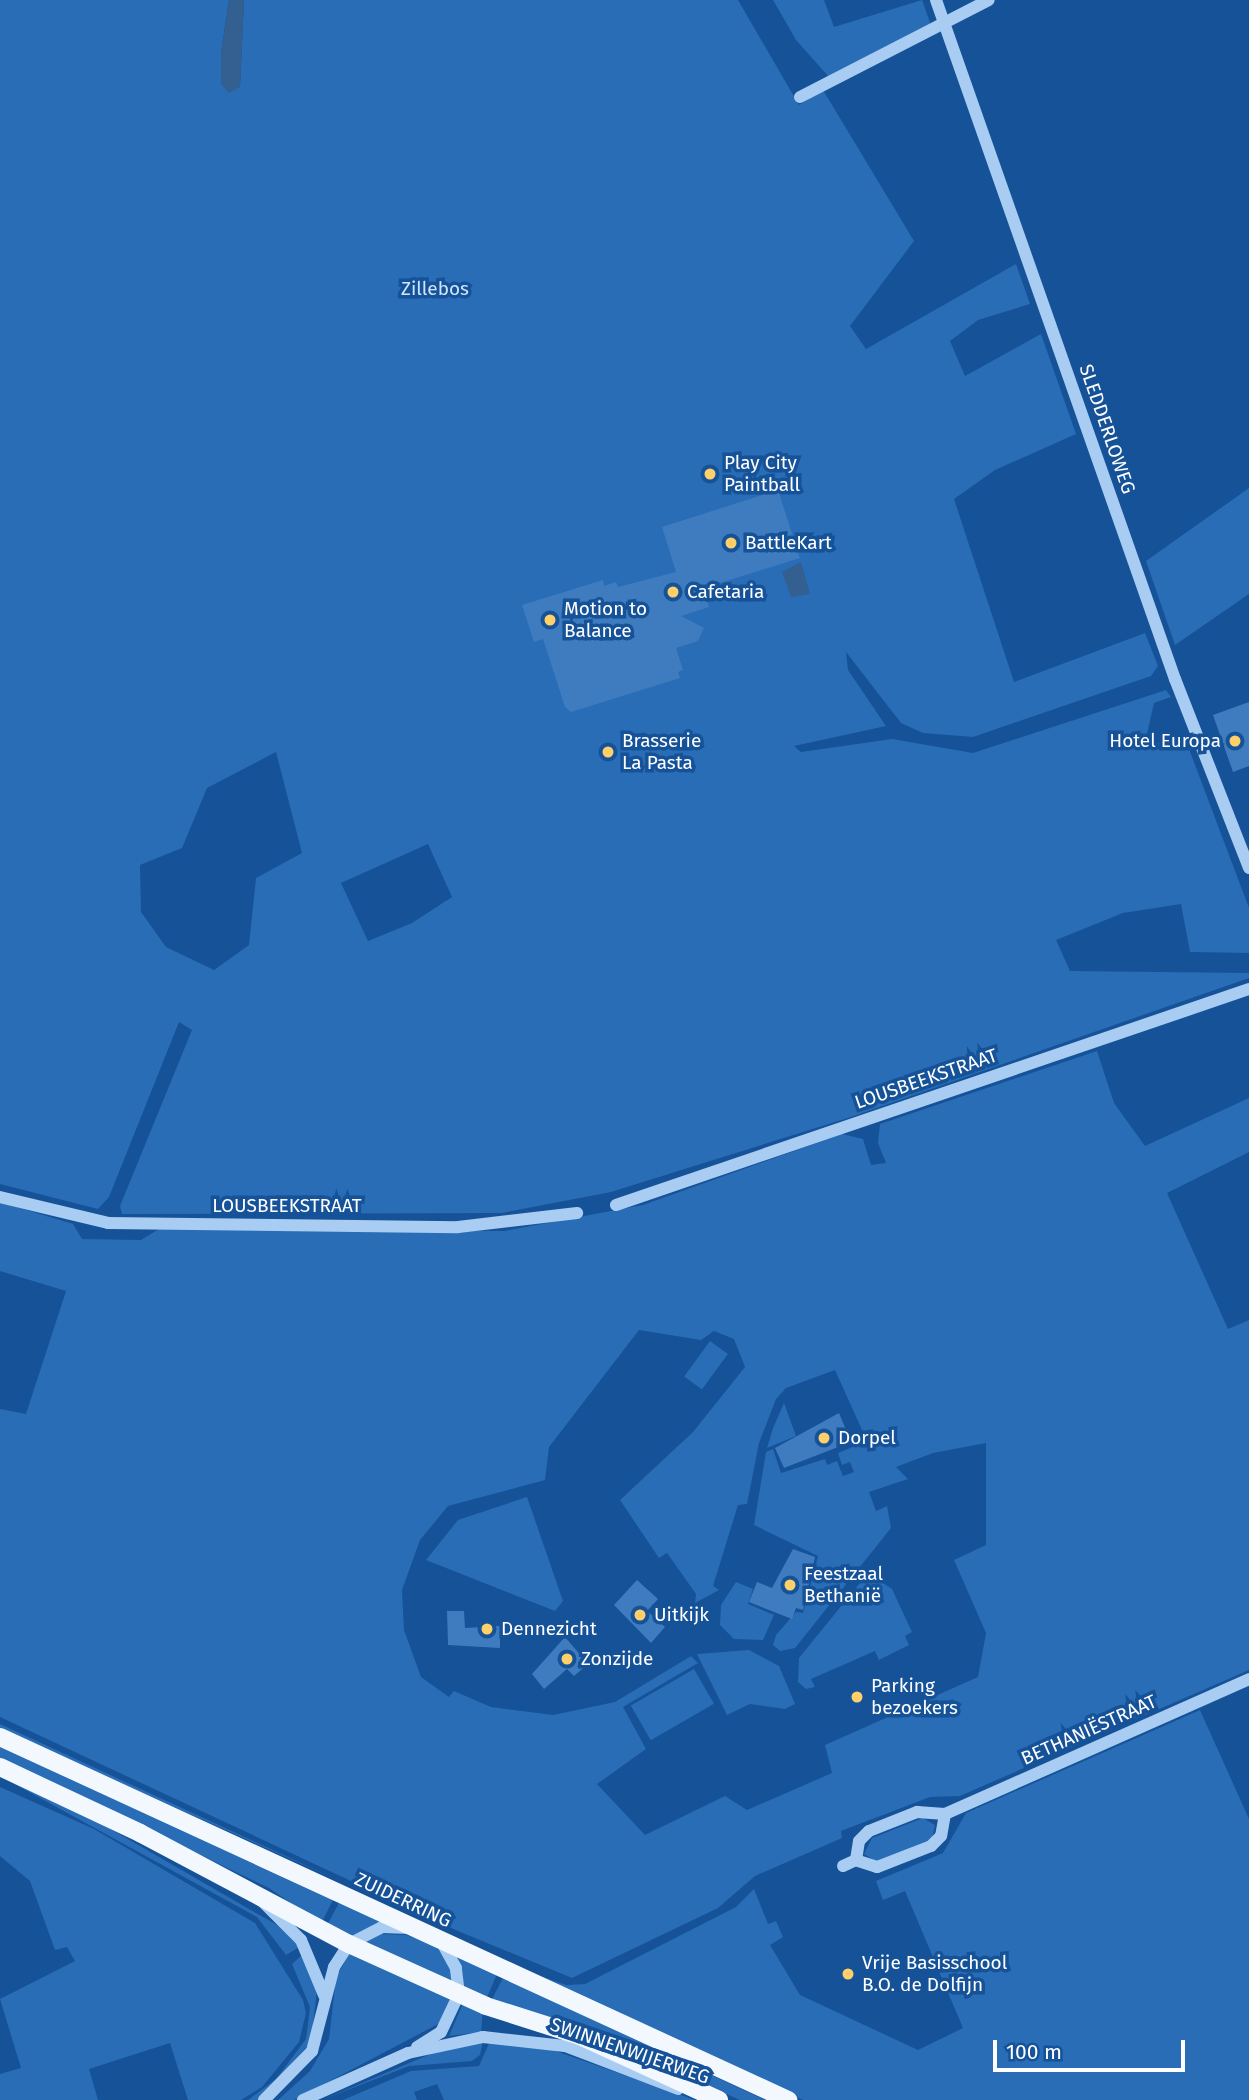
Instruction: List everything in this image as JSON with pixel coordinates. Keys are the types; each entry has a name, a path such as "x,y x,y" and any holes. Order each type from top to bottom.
{"main road":[{"name":"ZUIDERRING","path":"0,1737 789,2100"},
{"path":"0,1767 140,1833 349,1944 459,1994 580,2036 717,2100"}],"street":[{"name":"SLEDDERLOWEG","path":"936,0 1170,667 1249,868"},
{"path":"800,97 989,0"},
{"name":"LOUSBEEKSTRAAT","path":"616,1205 1249,989"},
{"name":"LOUSBEEKSTRAAT","path":"0,1197 108,1223 458,1227 577,1213"},
{"name":"BETHANIËSTRAAT","path":"856,1860 859,1841 869,1831 917,1812 944,1815 1249,1679"},
{"path":"843,1866 856,1860 883,1866 931,1846 941,1836 944,1815"},
{"path":"260,1899 301,1940 325,1998"},
{"path":"264,2100 312,2051 334,1967 349,1944 382,1927 412,1928"},
{"path":"441,1941 456,1968 459,1994"},
{"name":"SWINNENWIJERWEG","path":"303,2100 408,2053 441,2032 459,1994"},
{"name":"SWINNENWIJERWEG","path":"408,2053 484,2037 532,2039 717,2100"}],"green space":[{"name":"Zillebos","path":"0,0 229,0 221,53 240,86 244,0 738,0 799,105 823,90 914,241 850,326 866,349 1016,264 1030,304 978,320 950,341 965,376 1041,334 1076,434 995,470 954,499 1014,682 1145,633 1158,666 1151,676 973,737 923,733 901,723 846,652 848,670 886,726 794,746 801,752 892,739 973,753 1166,690 1171,697 1154,703 1147,734 1154,745 1183,733 1249,908 1249,953 1190,952 1181,904 1123,913 1056,940 1070,971 1249,973 1249,978 848,1118 611,1192 502,1213 122,1214 120,1206 192,1030 179,1022 109,1197 98,1209 0,1184","holes":["276,752 302,853 256,878 249,945 214,970 166,947 141,912 140,865 182,848 207,788","428,844 452,897 412,923 368,941 341,883"]},
{"path":"773,0 824,0 834,27 922,0 931,25 829,77 796,40"},
{"path":"1249,488 1249,594 1175,645 1146,561"},
{"path":"1097,1051 1114,1103 1145,1146 1249,1098 1249,1152 1167,1193 1228,1329 1249,1320 1249,1670 960,1796 930,1797 841,1831 842,1838 755,1876 718,1908 572,1978 458,1931 0,1717 0,1409 26,1414 66,1291 0,1271 0,1202 73,1224 82,1239 141,1240 159,1229 504,1231 643,1205 842,1134 863,1139 871,1165 886,1163 878,1143 880,1124","holes":["639,1330 701,1340 714,1331 734,1339 745,1367 693,1432 620,1500 659,1558 667,1553 696,1594 695,1603 719,1590 713,1586 738,1505 747,1504 759,1443 776,1399 786,1388 835,1370 867,1441 838,1453 842,1465 850,1462 854,1472 843,1476 837,1461 827,1465 825,1459 781,1473 773,1449 766,1452 754,1525 818,1556 803,1613 796,1612 776,1635 773,1645 780,1651 795,1648 891,1528 887,1506 876,1511 869,1492 908,1479 896,1467 933,1453 986,1443 986,1545 954,1560 986,1633 978,1677 825,1745 832,1773 747,1810 725,1796 645,1835 597,1784 646,1749 623,1707 698,1663 691,1656 615,1702 553,1715 491,1707 454,1691 449,1697 421,1677 404,1630 402,1590 420,1540 448,1506 545,1480 549,1447"]},
{"path":"710,1341 728,1354 702,1390 684,1377"},
{"path":"784,1403 796,1436 767,1448 773,1428"},
{"path":"527,1497 563,1601 555,1611 426,1560 458,1520"},
{"path":"868,1573 892,1589 912,1632 905,1636 909,1645 879,1660 875,1651 811,1679 815,1687 806,1689 798,1682 799,1658"},
{"path":"736,1582 753,1589 748,1604 774,1615 763,1640 734,1639 720,1625 721,1605"},
{"path":"749,1650 779,1666 795,1704 785,1709 750,1704 727,1715 697,1654"},
{"path":"694,1669 714,1704 651,1740 631,1706"},
{"path":"1200,1710 1249,1819 1249,2100 803,2100 509,1965 566,1985 585,1984 736,1907 754,1889 768,1924 776,1921 783,1937 770,1945 800,1995 918,2050 963,2028 905,1891 883,1900 876,1881 943,1853 966,1813"},
{"path":"0,1724 342,1882 0,1729"},
{"path":"0,1744 334,1898 321,1924 269,1888 0,1758"},
{"path":"0,1776 95,1820 277,1925 301,1946 286,1955 257,1917"},
{"path":"0,1787 94,1829 255,1923 303,2000 306,2013 299,2042 262,2087 241,2100 188,2100 170,2043 89,2069 98,2100 0,2100 0,2074 21,2068 0,1999 75,1961 67,1947 55,1950 30,1881 0,1856"},
{"path":"923,1818 935,1825 932,1839 876,1862 864,1854 872,1838"},
{"path":"339,1903 382,1921 349,1938 326,1927"},
{"path":"381,1934 406,1935 432,1944 446,1956 456,1988 359,1943"},
{"path":"351,1950 453,1996 440,2023 294,2100 278,2100 310,2071 329,2039 336,1978"},
{"path":"304,1953 317,1990 311,2042 258,2100 248,2100 276,2079 306,2039 310,2007 292,1964"},
{"path":"457,1956 497,1974 486,2000 463,1991"},
{"path":"503,1978 765,2100 740,2100 619,2047 491,2001"},
{"path":"464,2001 483,2009 481,2032 449,2036"},
{"path":"483,2041 480,2055 472,2061 409,2066 322,2100 447,2047"},
{"path":"490,2041 530,2042 695,2100 444,2100 437,2084 414,2092 417,2100 343,2100 411,2071 479,2066"}],"shaded area":[{"path":"229,0 244,0 240,87 229,93 221,84 221,53"},
{"path":"801,562 810,594 791,597 782,572"}],"building":[{"path":"778,490 800,558 704,588 709,607 681,616 704,628 698,641 676,648 683,670 678,672 680,678 571,712 565,707 543,639 534,642 522,605 603,580 604,586 616,582 618,587 676,572 662,527"},
{"name":"Hotel Europa","path":"1249,702 1249,766 1233,772 1213,715"},
{"name":"Dorpel","path":"839,1413 851,1442 784,1468 775,1448"},
{"name":"Feestzaal Bethanië","path":"793,1549 815,1557 803,1610 796,1608 792,1619 749,1602 757,1582 772,1588"},
{"name":"Uitkijk","path":"637,1580 658,1599 647,1611 665,1627 651,1643 614,1605"},
{"name":"Dennezicht","path":"447,1611 464,1611 465,1628 500,1626 500,1648 448,1645"},
{"name":"Zonzijde","path":"565,1637 588,1664 574,1676 567,1669 544,1689 532,1674"}],"place":[{"name":"Play City Paintball","path":"710,474"},
{"name":"BattleKart","path":"731,543"},
{"name":"Cafetaria","path":"673,592"},
{"name":"Motion to Balance","path":"550,620"},
{"name":"Hotel Europa","path":"1235,741"},
{"name":"Brasserie La Pasta","path":"608,752"},
{"name":"Dorpel","path":"824,1438"},
{"name":"Feestzaal Bethanië","path":"790,1585"},
{"name":"Uitkijk","path":"640,1615"},
{"name":"Dennezicht","path":"487,1629"},
{"name":"Zonzijde","path":"567,1659"},
{"name":"Parking bezoekers","path":"857,1697"},
{"name":"Vrije Basisschool B.O. de Dolfijn","path":"848,1974"}]}
